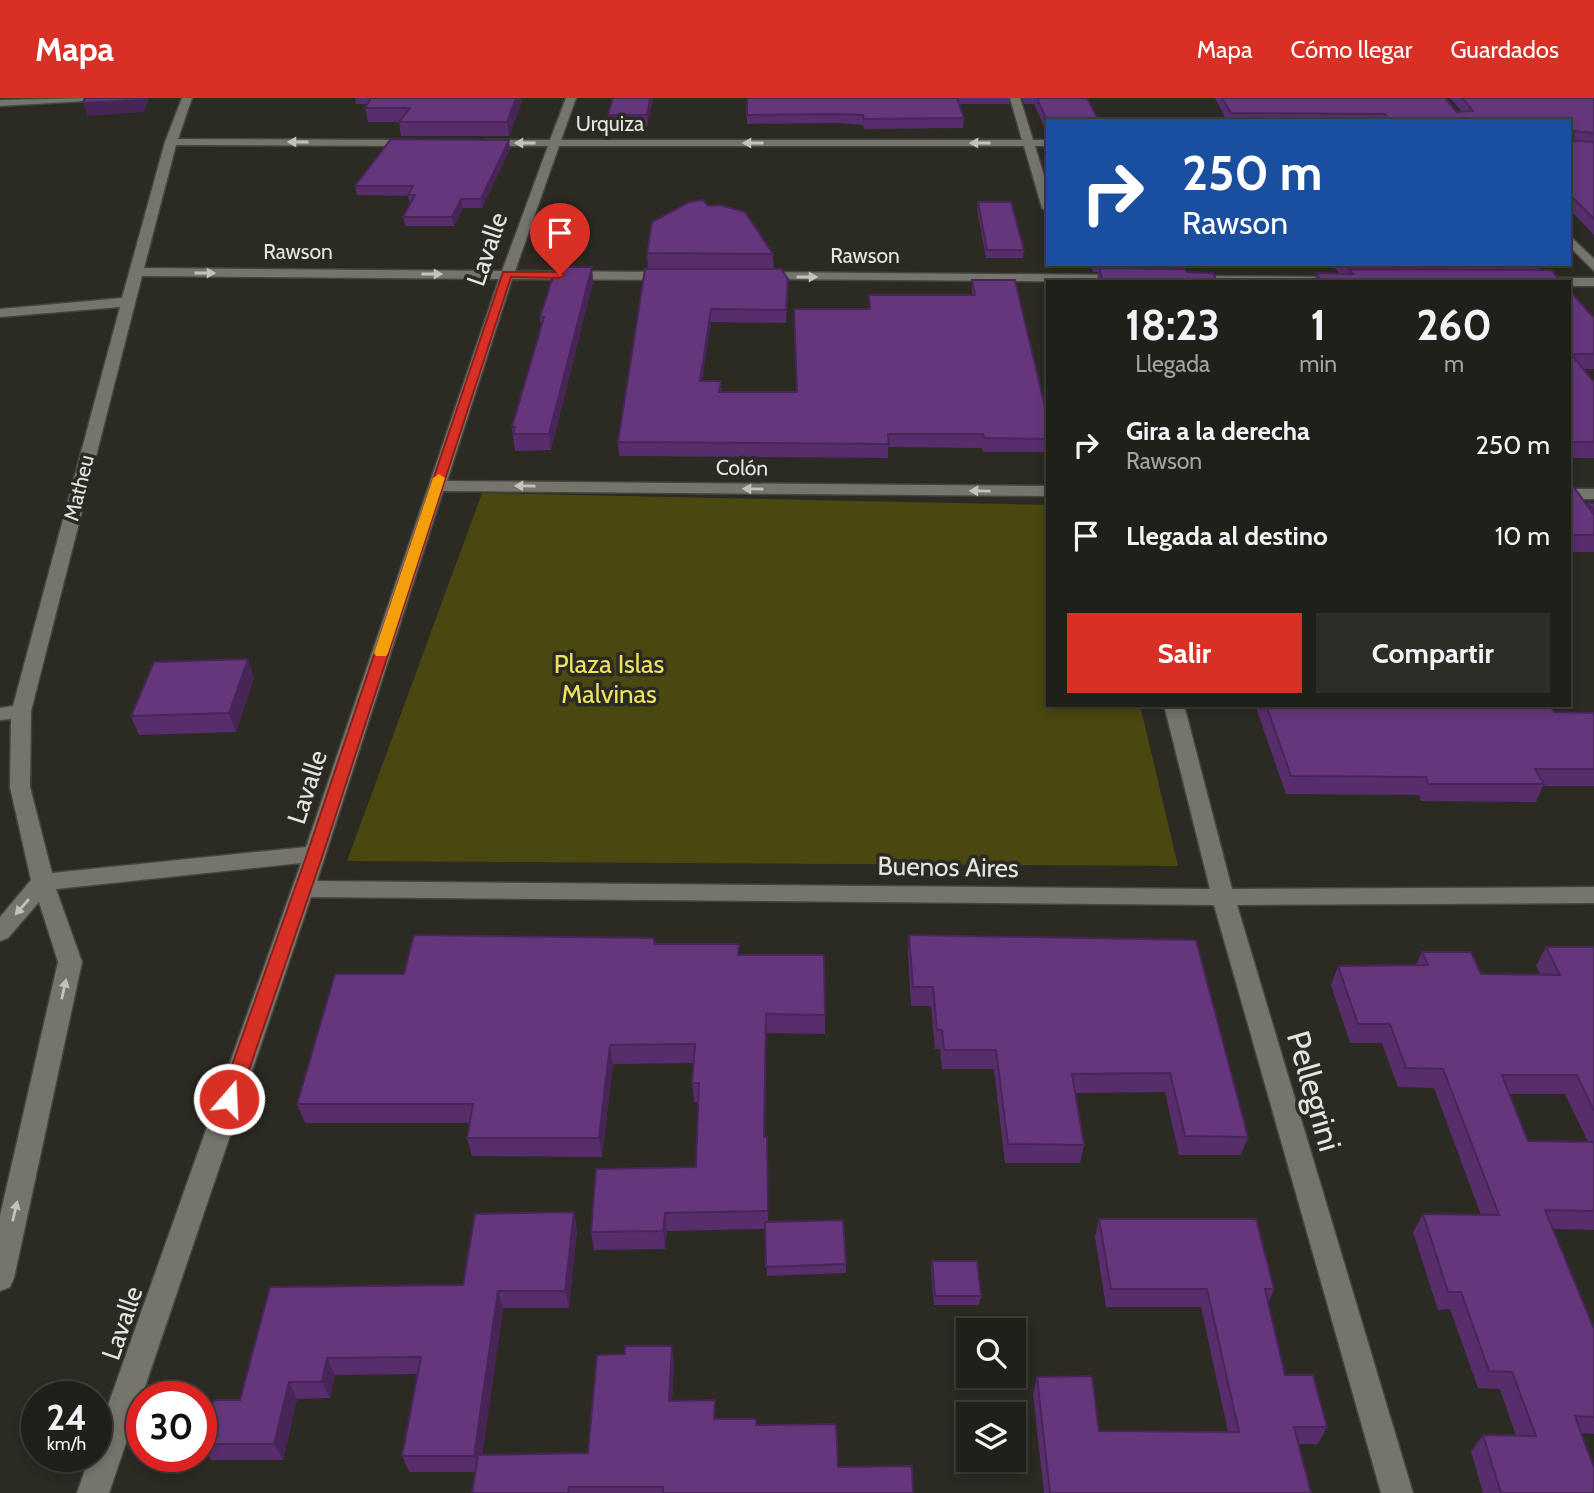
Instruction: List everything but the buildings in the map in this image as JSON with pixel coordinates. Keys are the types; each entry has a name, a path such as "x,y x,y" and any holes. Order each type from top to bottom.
{"street":[{"path":"0,103 86,98"},
{"name":"Matheu","path":"0,1278 70,962 43,882 20,787 21,711 171,142 187,98"},
{"name":"Lavalle","path":"93,1493 315,854 507,274 571,98"},
{"path":"1014,98 1031,143 1046,200"},
{"path":"171,142 431,143"},
{"name":"Urquiza","path":"472,143 1046,143"},
{"path":"1571,241 1594,267"},
{"name":"Rawson","path":"136,272 685,276"},
{"name":"Rawson","path":"739,276 1137,279"},
{"path":"1571,282 1594,282"},
{"path":"0,313 128,302"},
{"name":"Colón","path":"436,486 1046,491"},
{"path":"1571,494 1594,494"},
{"name":"Pellegrini","path":"1175,707 1223,897 1396,1493"},
{"path":"0,714 21,711"},
{"path":"0,932 43,882 315,854"},
{"name":"Buenos Aires","path":"302,889 1223,897 1594,895"}],"green space":[{"name":"Plaza Islas Malvinas","path":"482,493 1046,505 1046,707 1140,707 1178,866 347,861"}],"slow traffic":[{"path":"381,653 439,478"}],"route":[{"path":"229,1099 315,854 507,274 560,275"}]}
